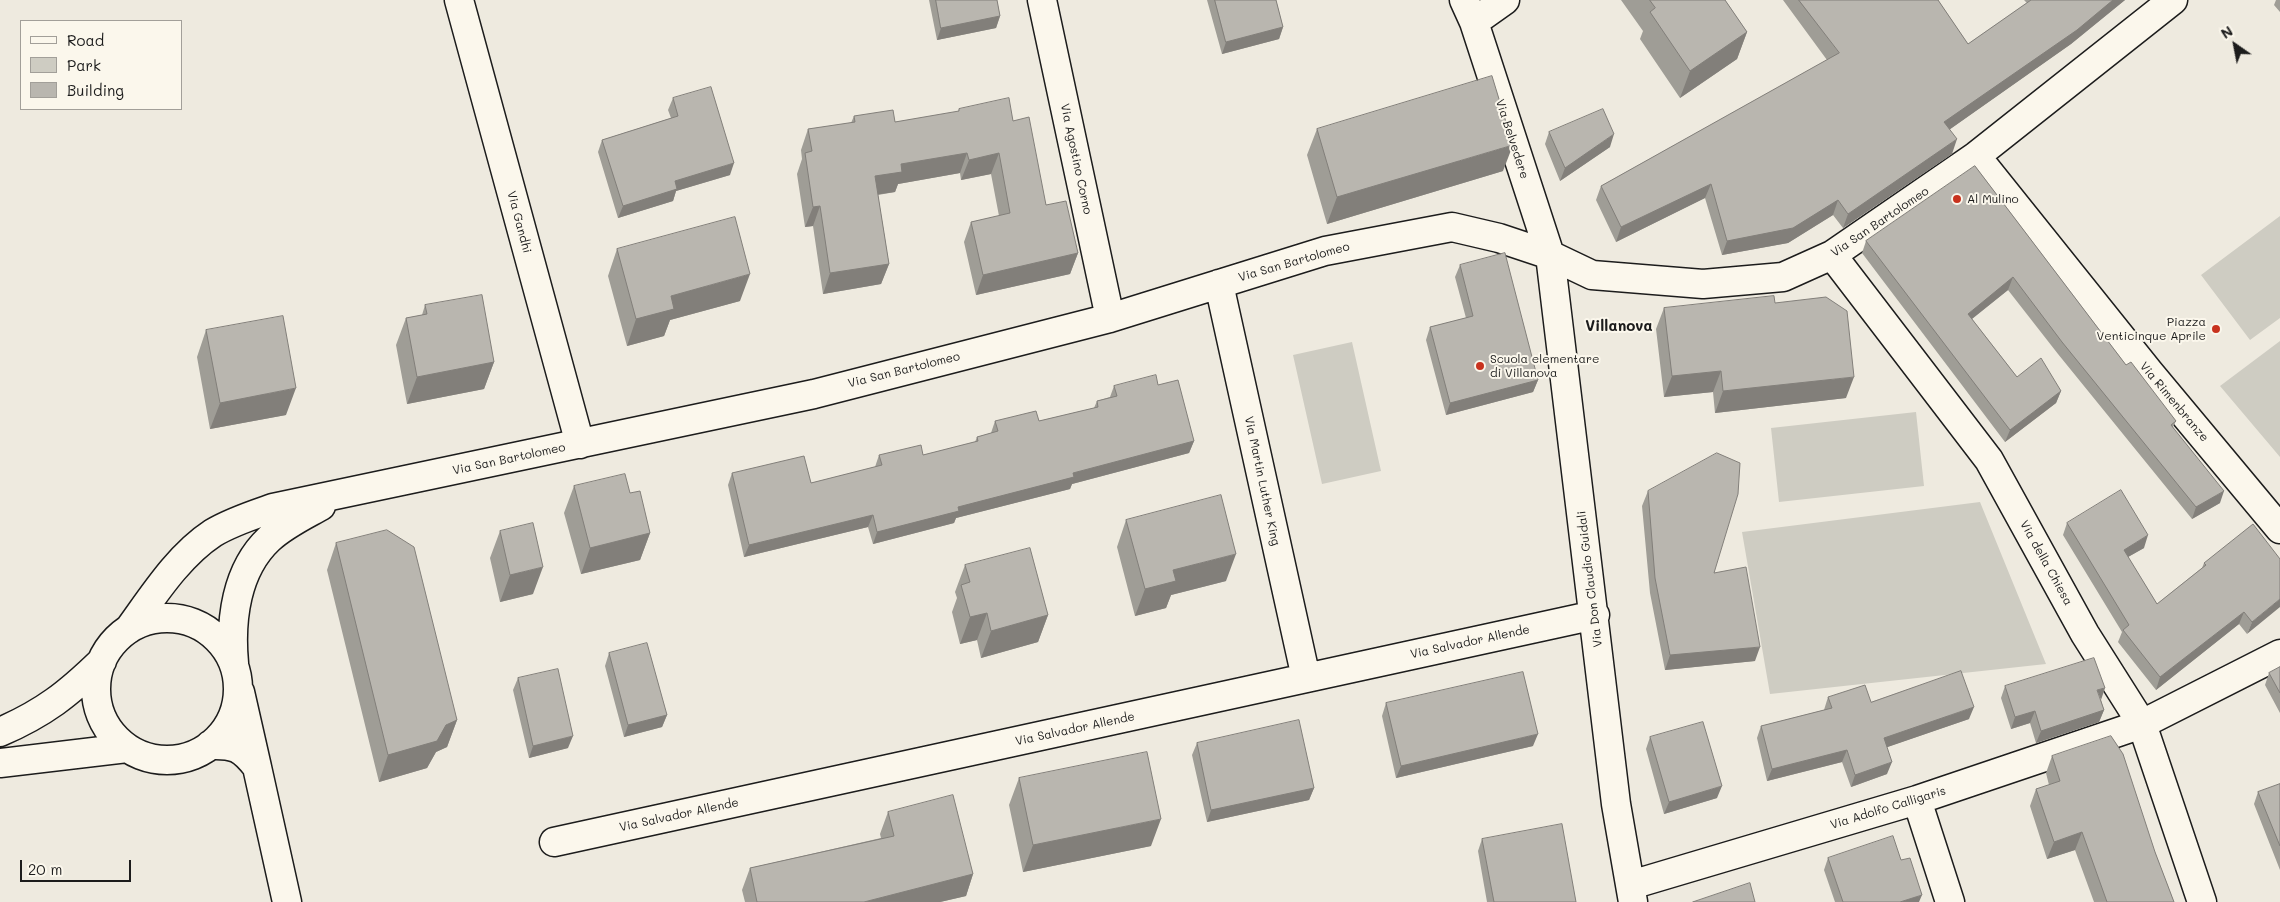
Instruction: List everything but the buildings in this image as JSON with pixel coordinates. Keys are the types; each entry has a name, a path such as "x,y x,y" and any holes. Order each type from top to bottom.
{"street":[{"name":"Via Gandhi","path":"459,0 580,444"},
{"name":"Via Agostino Corno","path":"1042,0 1110,318"},
{"name":"Via Belvedere","path":"1505,0 1469,11 1550,255"},
{"name":"Via San Bartolomeo","path":"128,629 190,552 212,534 240,520 273,508 814,394 1110,318 1326,251 1452,227 1499,238 1550,255 1592,276 1703,284 1783,277 1832,256 1976,156 2174,0"},
{"name":"Via Rimenbranze","path":"1976,156 2149,372 2280,529"},
{"name":"Via Don Claudio Guidali","path":"1550,255 1595,615 1616,804 1632,893"},
{"name":"Via della Chiesa","path":"1832,256 1989,460 2085,634 2142,724 2202,902"},
{"name":"Via Martin Luther King","path":"1219,284 1306,678"},
{"name":"Via San Bartolomeo","path":"236,673 222,643 205,628 195,623 172,618 161,618 139,623 112,642 102,661 96,690 98,709 106,726 127,748 147,757 169,760 190,756 210,745 224,731 234,714 236,673 232,646 234,615 243,578 251,561 269,539 283,528 339,495"},
{"name":"Via Salvador Allende","path":"554,842 1595,615"},
{"name":"Via Adolfo Calligaris","path":"1632,893 2142,724 2280,654"},
{"name":"Via San Bartolomeo","path":"0,732 29,720 49,707 102,661"},
{"path":"236,673 287,902"},
{"path":"210,745 230,745 237,748 257,767"},
{"name":"Via San Bartolomeo","path":"0,763 127,748"},
{"path":"1917,800 1950,902"}],"green space":[{"path":"2280,216 2280,318 2250,340 2201,275"},
{"path":"2280,341 2280,457 2220,386"},
{"path":"1352,342 1381,471 1322,484 1293,355"},
{"path":"1916,412 1924,486 1779,502 1771,428"},
{"path":"1980,502 2046,664 1770,694 1742,532"}],"place":[{"name":"Al Mulino","path":"1957,199"},
{"name":"Piazza Venticinque Aprile","path":"2216,329"},
{"name":"Scuola elementare di Villanova","path":"1480,366"}],"district":[{"name":"Villanova","path":"1619,326"}]}
